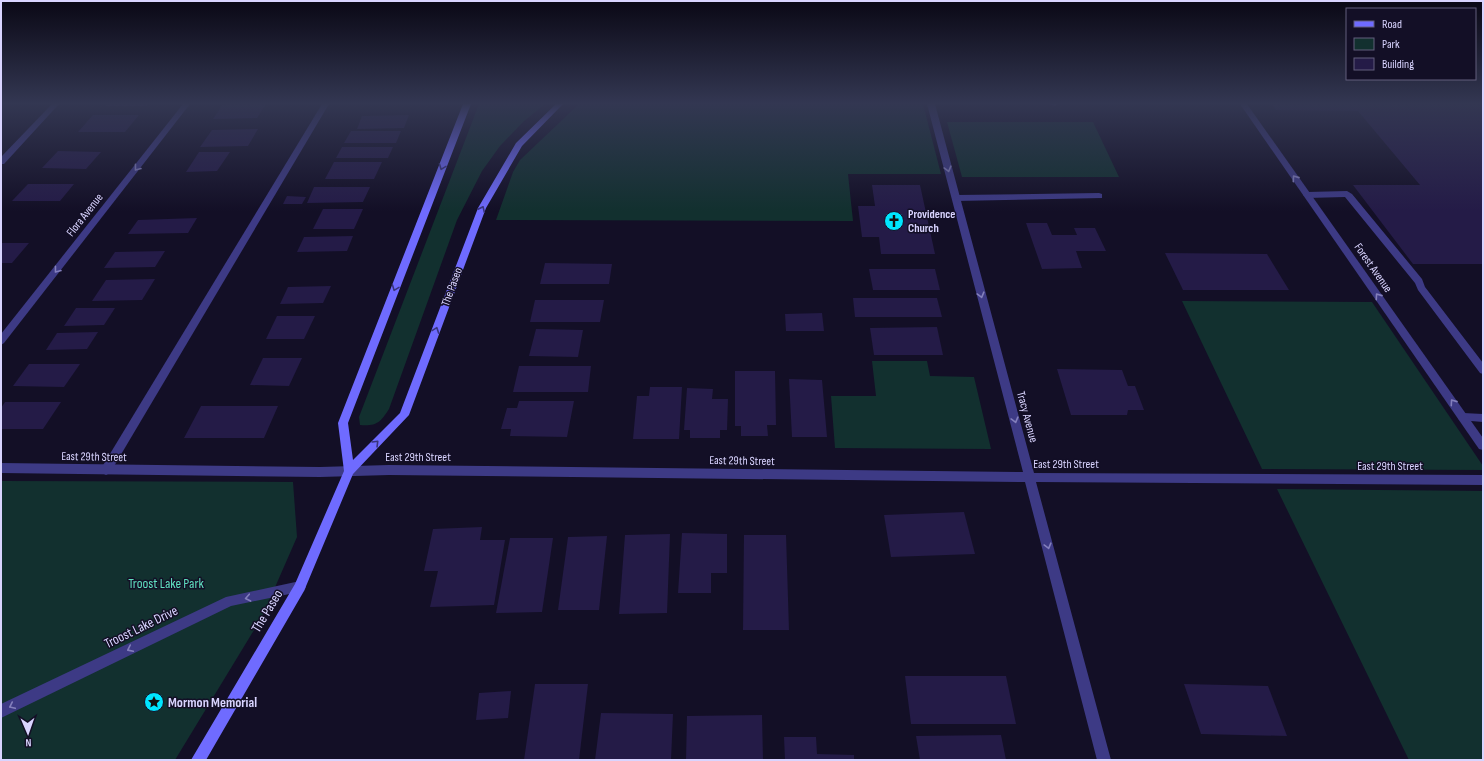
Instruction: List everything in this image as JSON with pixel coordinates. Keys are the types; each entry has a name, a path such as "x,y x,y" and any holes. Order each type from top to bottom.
{"main road":[{"path":"349,471 343,424 453,140"},
{"name":"The Paseo","path":"198,760 300,587 349,471 404,415 482,208 518,145 524,140"}],"street":[{"path":"1,162 22,140"},
{"name":"Flora Avenue","path":"1,340 159,140"},
{"path":"106,470 305,140"},
{"name":"Tracy Avenue","path":"940,140 1104,760"},
{"name":"Forest Avenue","path":"1268,140 1483,446"},
{"path":"1307,196 1347,194 1419,281 1421,288 1483,370"},
{"path":"956,198 1099,196"},
{"path":"1463,417 1483,418"},
{"name":"East 29th Street","path":"1,468 307,472 388,470 1483,480"},
{"name":"Troost Lake Drive","path":"1,711 230,601 300,587"}],"green space":[{"path":"465,140 506,140 482,171 457,220 389,409 378,423 360,425 359,417"},
{"path":"542,140 932,140 941,174 848,174 853,221 496,220 513,172 520,160"},
{"path":"952,140 1101,140 1119,177 962,177"},
{"path":"1182,301 1372,302 1483,466 1483,470 1262,469"},
{"path":"872,361 927,361 930,376 974,377 991,449 835,448 831,396 876,396"},
{"name":"Troost Lake Park","path":"1,481 293,482 297,537 262,617 175,760 1,760"},
{"path":"1277,489 1483,491 1483,760 1409,760"}],"building":[{"path":"205,140 252,140 248,146 200,147"},
{"path":"346,140 397,140 396,143 344,143"},
{"path":"1382,140 1483,140 1483,264 1413,264 1353,185 1420,185"},
{"path":"342,147 393,147 388,158 336,158"},
{"path":"58,151 101,152 86,169 42,168"},
{"path":"199,152 230,152 217,171 186,172"},
{"path":"334,162 382,162 374,179 325,179"},
{"path":"28,184 74,184 60,201 12,201"},
{"name":"Providence Church","path":"872,185 920,185 935,254 881,254 879,237 862,237 858,206 875,206"},
{"path":"314,187 370,187 363,202 307,203"},
{"path":"287,196 306,197 302,204 283,204"},
{"path":"323,209 363,209 354,229 313,229"},
{"path":"197,218 188,233 128,234 138,220"},
{"path":"1026,223 1047,223 1052,235 1077,235 1074,228 1095,228 1106,251 1076,251 1082,268 1042,269"},
{"path":"353,236 347,251 297,252 304,237"},
{"path":"1,243 29,243 12,263 1,263"},
{"path":"165,251 155,267 104,268 115,252"},
{"path":"1165,253 1267,254 1289,290 1183,290"},
{"path":"545,263 612,264 609,284 540,284"},
{"path":"869,269 935,269 940,290 873,290"},
{"path":"155,279 142,300 92,301 106,280"},
{"path":"331,286 323,303 280,304 288,287"},
{"path":"853,298 937,298 942,317 855,317"},
{"path":"535,300 604,300 600,322 530,322"},
{"path":"76,308 115,308 104,325 64,326"},
{"path":"822,313 824,331 786,331 785,314"},
{"path":"277,316 315,316 304,339 266,339"},
{"path":"937,327 943,355 874,355 870,328"},
{"path":"536,329 583,330 578,357 529,356"},
{"path":"98,332 87,349 46,350 57,333"},
{"path":"263,358 302,358 289,386 250,385"},
{"path":"29,364 80,364 64,387 13,386"},
{"path":"519,366 591,366 588,392 513,392"},
{"path":"1057,369 1122,370 1128,386 1135,386 1144,410 1128,410 1127,415 1071,415"},
{"path":"735,371 775,371 776,425 767,425 768,436 741,436 741,426 735,426"},
{"path":"789,379 822,380 827,437 792,437"},
{"path":"650,387 682,387 679,439 633,439 637,396 649,396"},
{"path":"687,388 713,389 712,399 728,399 727,430 720,430 720,438 690,438 690,430 684,430"},
{"path":"519,401 574,401 567,437 510,436 511,429 501,429 507,408 517,408"},
{"path":"5,402 61,402 43,429 1,429 1,408"},
{"path":"201,406 278,406 264,438 184,438"},
{"path":"964,512 975,554 891,557 884,515"},
{"path":"482,527 480,540 505,540 494,605 430,607 438,571 424,571 433,529"},
{"path":"682,533 727,534 727,573 711,573 711,593 678,593"},
{"path":"670,534 667,613 619,614 625,535"},
{"path":"744,535 786,535 789,630 743,630"},
{"path":"607,536 599,610 558,610 568,537"},
{"path":"510,538 553,538 542,612 496,613"},
{"path":"905,676 1006,676 1016,724 911,724"},
{"path":"535,684 588,684 579,760 524,760"},
{"path":"1184,684 1268,686 1287,736 1201,734"},
{"path":"511,691 508,718 476,720 479,693"},
{"path":"601,713 673,714 671,760 595,760"},
{"path":"762,715 763,760 686,760 687,716"},
{"path":"1001,735 1006,760 920,760 916,736"},
{"path":"784,737 816,737 817,754 854,755 854,760 785,760"}],"place":[{"name":"Providence Church","path":"894,221"},
{"name":"Mormon Memorial","path":"154,702"}]}
